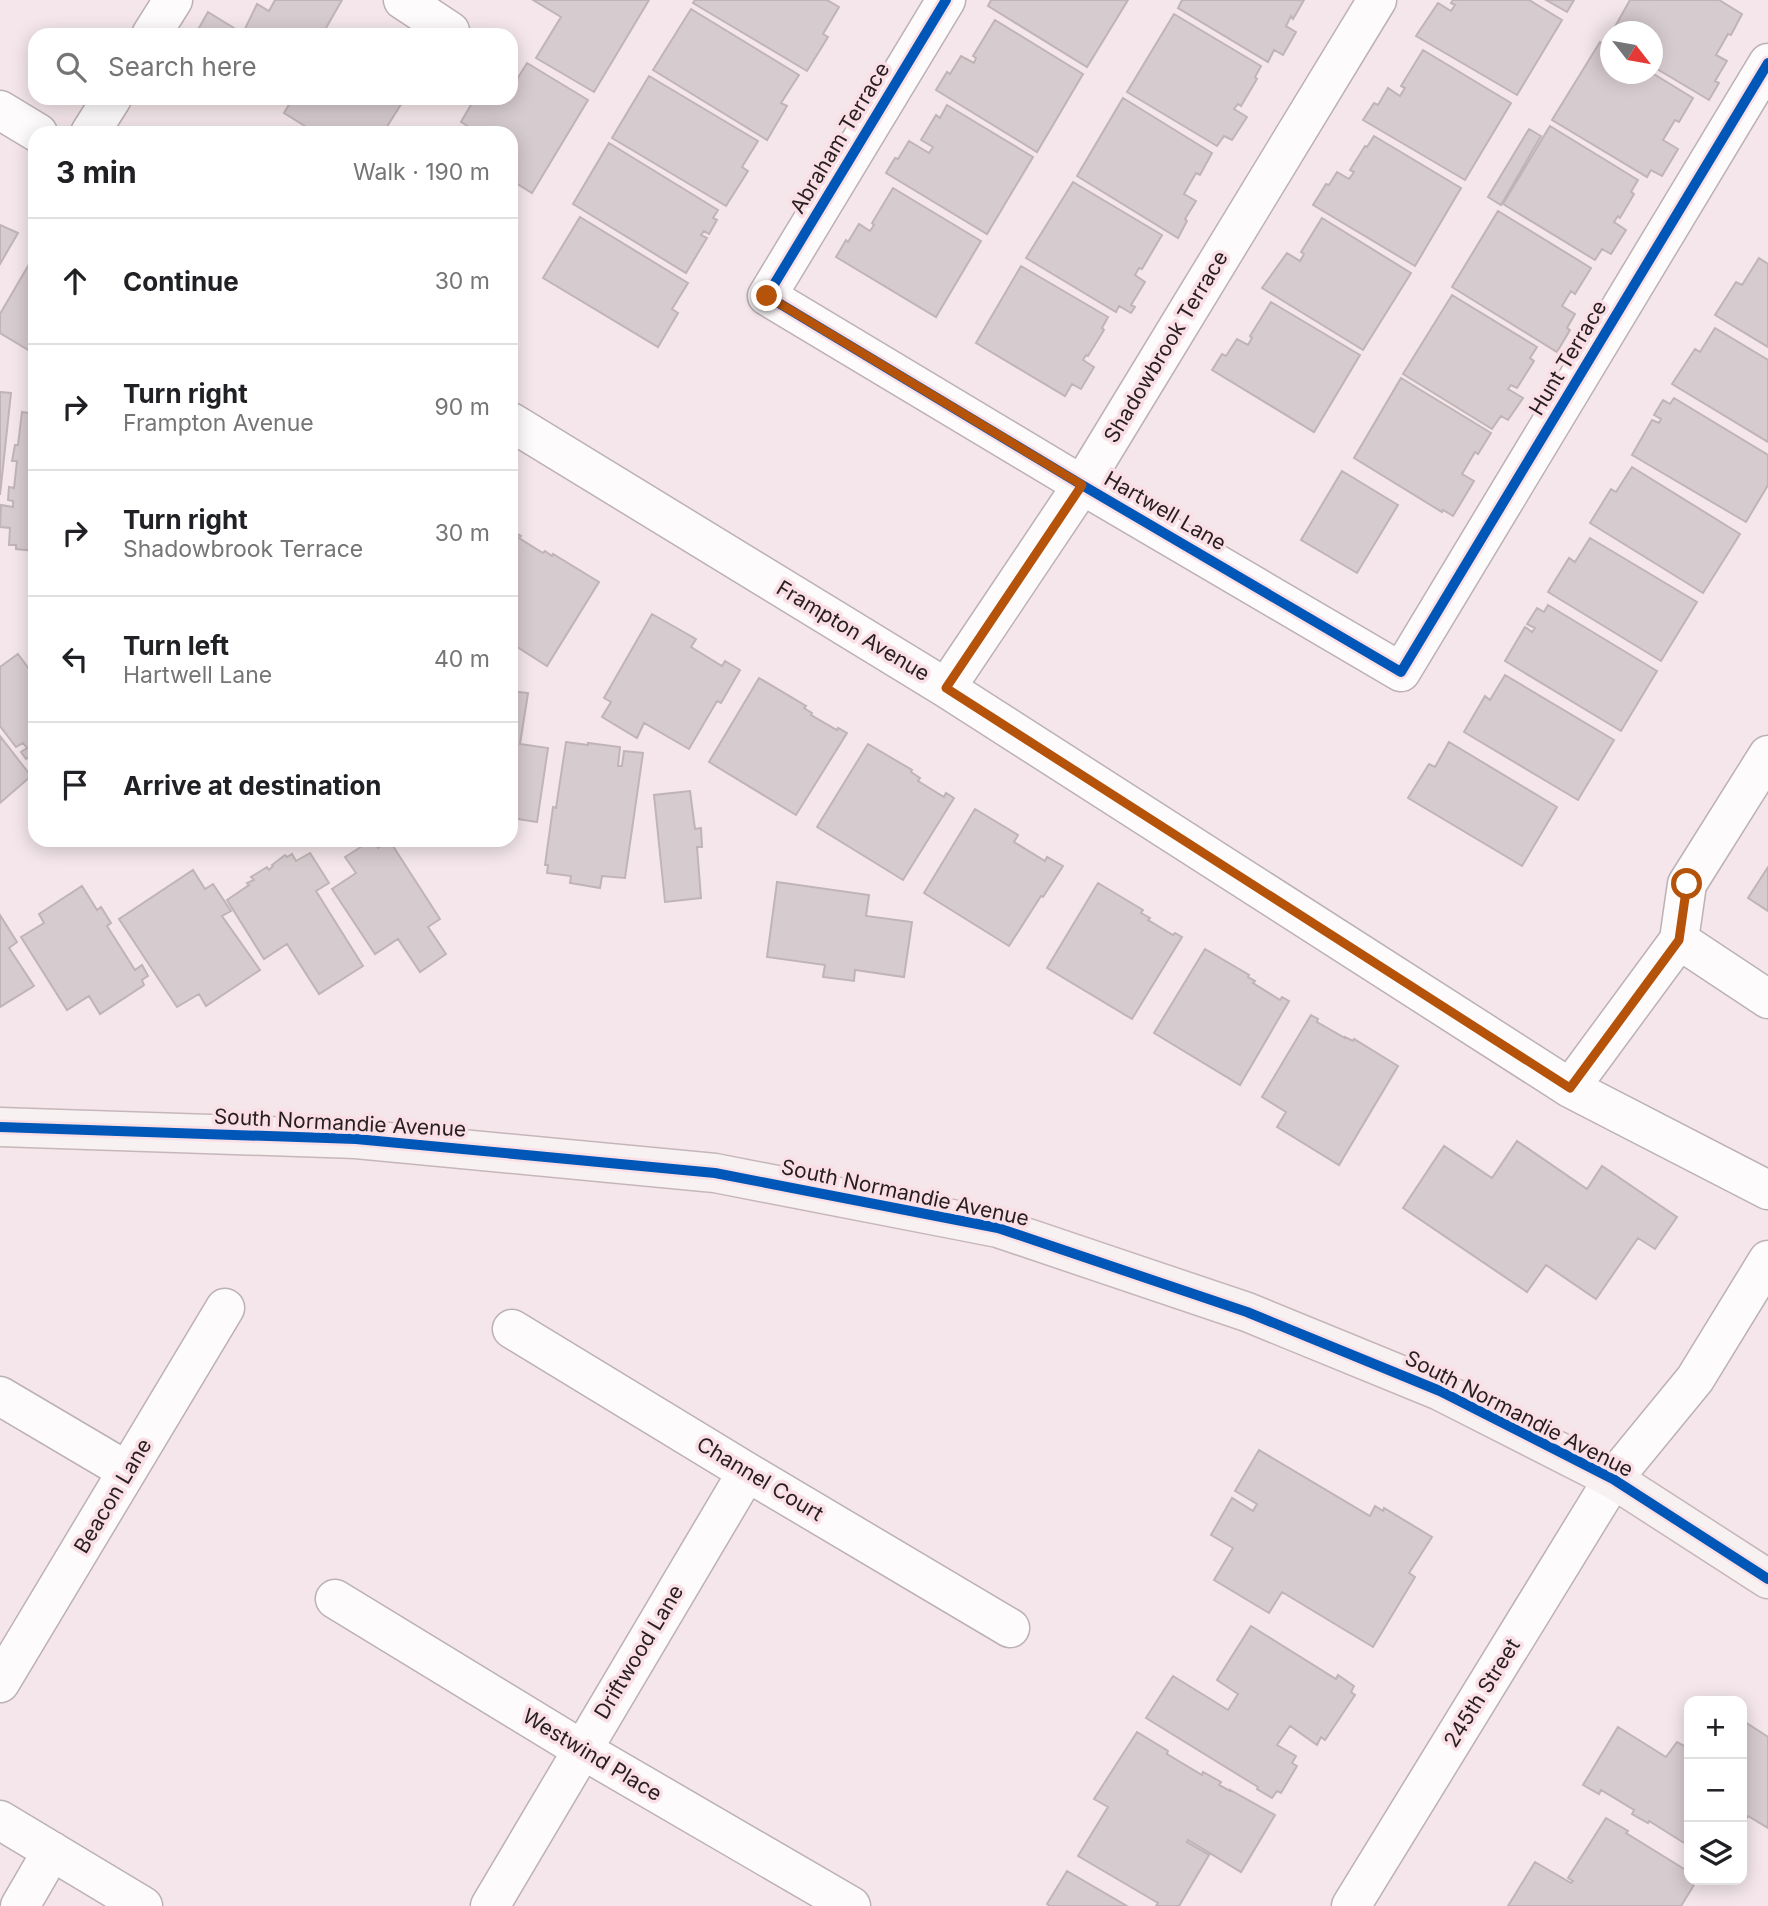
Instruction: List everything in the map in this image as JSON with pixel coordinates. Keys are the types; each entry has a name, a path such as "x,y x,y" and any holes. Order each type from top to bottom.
{"main road":[{"name":"South Normandie Avenue","path":"0,1127 356,1139 715,1173 998,1228 1247,1312 1440,1391 1612,1479 1768,1580"}],"street":[{"path":"155,28 173,0"},
{"path":"403,0 445,28"},
{"name":"Abraham Terrace","path":"767,296 946,0"},
{"name":"Shadowbrook Terrace","path":"946,688 1082,485 1377,0"},
{"name":"Hunt Terrace","path":"1401,672 1768,63"},
{"path":"94,126 108,105"},
{"path":"0,110 28,127"},
{"name":"Hartwell Lane","path":"767,296 1401,672"},
{"name":"Frampton Avenue","path":"518,426 946,688 1570,1088 1768,1190"},
{"path":"1570,1088 1679,940 1687,884 1768,755"},
{"path":"1679,940 1768,999"},
{"name":"245th Street","path":"1351,1906 1612,1479 1695,1379 1768,1260"},
{"name":"Beacon Lane","path":"0,1683 225,1308"},
{"name":"Channel Court","path":"512,1329 1010,1628"},
{"path":"0,1396 127,1471"},
{"name":"Driftwood Lane","path":"490,1906 747,1472"},
{"name":"Westwind Place","path":"335,1599 581,1749 851,1906"},
{"path":"0,1820 143,1906"},
{"path":"20,1906 52,1852"}],"building":[{"path":"275,0 342,0 326,28 245,28 257,4 269,11"},
{"path":"533,0 649,0 594,92 536,58 561,17"},
{"path":"695,0 827,0 839,7 823,34 828,37 807,71 693,3"},
{"path":"991,0 1128,0 1087,67 988,6"},
{"path":"1182,0 1304,0 1286,26 1296,32 1283,55 1274,50 1268,62 1178,8"},
{"path":"1453,0 1529,0 1562,20 1517,95 1416,36 1438,3 1451,11 1455,5 1451,3"},
{"path":"1546,0 1574,0 1567,12"},
{"path":"1630,0 1719,0 1742,14 1716,55 1727,61 1715,81 1719,83 1709,100 1663,73 1663,21 1618,21"},
{"path":"691,9 799,75 781,103 787,106 767,140 653,70"},
{"path":"208,12 234,28 199,28"},
{"path":"1174,14 1261,66 1255,77 1257,79 1241,106 1238,104 1234,109 1247,117 1232,140 1224,136 1217,146 1127,92"},
{"path":"995,20 1083,74 1037,152 936,90 961,56 974,63 976,58 973,56"},
{"path":"1600,42 1600,84 1663,84 1663,80 1693,98 1679,122 1675,120 1663,140 1678,149 1662,176 1651,170 1647,177 1552,120"},
{"path":"1423,50 1511,103 1465,180 1363,120 1374,103 1378,105 1388,88 1400,96 1405,88 1401,86"},
{"path":"527,63 588,100 532,193 518,184 518,126 467,126 461,122 471,105 518,105 518,78"},
{"path":"649,76 758,141 742,167 748,171 726,206 612,138"},
{"path":"1123,98 1212,153 1200,175 1196,173 1184,194 1196,201 1178,238 1077,176"},
{"path":"289,105 401,105 387,126 305,126 284,113"},
{"path":"947,105 1033,157 987,234 886,173 909,141 929,153 933,147 921,140 936,115 940,118"},
{"path":"1550,126 1638,180 1631,192 1634,194 1620,218 1618,216 1614,222 1626,230 1611,254 1602,249 1595,260 1503,204"},
{"path":"1529,129 1541,136 1501,205 1488,197"},
{"path":"1374,136 1461,188 1415,266 1313,205 1337,172 1349,179 1354,172 1350,170"},
{"path":"609,143 718,210 713,218 717,220 709,234 704,231 701,235 707,238 686,273 573,204"},
{"path":"1073,182 1162,235 1142,269 1139,268 1135,275 1145,282 1131,305 1135,307 1131,313 1119,306 1116,312 1026,258"},
{"path":"893,188 981,241 936,317 836,257 859,224 870,231"},
{"path":"1498,211 1591,268 1575,294 1571,291 1562,306 1575,314 1567,328 1570,330 1557,352 1452,287"},
{"path":"580,217 688,283 672,309 678,313 658,347 543,278"},
{"path":"1322,218 1411,273 1363,350 1262,288 1287,253 1300,261 1304,254 1301,252"},
{"path":"0,225 18,233 0,264"},
{"path":"1759,258 1768,264 1768,347 1715,315 1736,282 1742,285"},
{"path":"28,266 28,350 0,333 0,314"},
{"path":"1021,266 1108,317 1102,328 1104,330 1083,360 1094,367 1081,389 1072,384 1065,396 976,343"},
{"path":"1452,295 1537,347 1530,358 1534,361 1517,388 1511,385 1508,389 1523,398 1508,420 1501,416 1492,429 1403,374"},
{"path":"1271,302 1360,355 1314,432 1212,370 1222,354 1226,356 1237,339 1248,345 1252,338 1250,336"},
{"path":"1715,328 1768,360 1768,442 1672,384 1695,349 1700,352"},
{"path":"1401,378 1491,433 1462,474 1474,481 1453,516 1443,510 1442,512 1354,458"},
{"path":"0,392 11,393 0,495"},
{"path":"1674,398 1768,455 1768,485 1746,522 1632,455 1652,420 1659,423 1661,419 1654,415 1663,400 1670,404"},
{"path":"22,412 28,413 28,550 9,545 10,528 0,527 1,505 13,507 13,501 8,500 9,487 14,488 17,461 12,461 15,445 18,445"},
{"path":"1632,467 1740,534 1703,593 1590,523 1611,489 1616,492"},
{"path":"1342,471 1398,505 1357,573 1301,540"},
{"path":"518,534 521,536 519,538 543,553 545,551 552,556 553,554 599,582 547,666 518,647"},
{"path":"1590,538 1697,602 1661,661 1548,592 1569,558 1575,562"},
{"path":"1548,605 1657,671 1621,731 1505,661 1525,627 1532,632 1535,628 1527,624 1537,608 1544,612"},
{"path":"652,614 696,639 691,647 722,666 725,661 740,670 721,703 717,701 689,749 644,723 637,738 602,717 611,702 604,698"},
{"path":"18,654 28,668 28,758 26,759 21,752 27,748 23,743 16,747 0,726 0,667"},
{"path":"1505,675 1614,740 1578,800 1464,732 1485,696 1490,700"},
{"path":"759,678 806,706 804,708 812,713 811,715 847,733 796,815 709,762"},
{"path":"518,692 528,693 520,744 548,748 537,822 518,819"},
{"path":"0,736 28,772 28,779 0,803"},
{"path":"566,742 620,747 618,766 622,766 624,751 643,753 625,878 602,876 600,888 570,883 571,876 547,873 548,865 545,865"},
{"path":"1449,742 1557,807 1522,866 1408,798 1429,764 1435,767"},
{"path":"868,744 912,770 911,772 920,778 918,781 944,797 946,793 954,798 903,880 817,827"},
{"path":"690,791 695,829 701,828 702,847 697,847 701,898 665,902 654,795"},
{"path":"975,809 1018,835 1014,842 1045,861 1047,857 1063,866 1009,946 924,893"},
{"path":"361,847 394,847 440,919 428,927 446,954 420,972 398,939 375,954 332,889 356,873 345,857"},
{"path":"310,853 329,883 316,891 363,966 319,994 287,944 264,959 227,900 249,885 247,883 254,880 251,877 267,867 269,870 285,855 287,857 292,854 296,861"},
{"path":"1768,867 1768,911 1748,898"},
{"path":"193,870 205,889 213,884 231,911 222,916 260,970 206,1006 199,994 177,1007 119,919"},
{"path":"777,882 869,895 866,916 912,922 904,977 855,970 854,981 823,977 825,965 767,957"},
{"path":"1098,883 1143,910 1141,913 1150,918 1148,920 1173,935 1175,933 1182,937 1132,1019 1047,968"},
{"path":"82,886 97,910 101,907 111,923 107,926 135,970 142,965 148,976 142,980 144,985 100,1014 89,996 67,1010 21,937 44,923 39,914"},
{"path":"0,915 17,942 9,948 34,986 0,1007"},
{"path":"1205,949 1249,975 1248,977 1255,981 1253,983 1280,1000 1282,997 1289,1001 1240,1085 1154,1033"},
{"path":"1311,1015 1318,1019 1317,1022 1345,1038 1354,1039 1398,1066 1339,1165 1277,1127 1286,1112 1262,1097"},
{"path":"1517,1141 1587,1189 1602,1166 1677,1217 1655,1249 1638,1238 1596,1299 1546,1265 1527,1292 1403,1208 1444,1146 1492,1178"},
{"path":"1259,1450 1370,1516 1375,1506 1383,1511 1384,1508 1432,1537 1409,1573 1415,1577 1373,1647 1282,1592 1269,1613 1214,1580 1233,1548 1211,1535 1232,1498 1253,1511 1257,1504 1235,1491"},
{"path":"1251,1626 1336,1679 1338,1675 1354,1686 1351,1692 1355,1695 1325,1740 1321,1737 1317,1745 1290,1726 1277,1745 1296,1756 1292,1763 1297,1766 1281,1793 1277,1791 1272,1798 1146,1718 1173,1676 1228,1710 1238,1694 1217,1680"},
{"path":"1747,1723 1768,1737 1768,1828 1748,1816"},
{"path":"1618,1727 1666,1757 1677,1742 1684,1746 1684,1843 1649,1821 1648,1823 1632,1814 1634,1810 1601,1790 1599,1794 1583,1785"},
{"path":"1137,1732 1168,1751 1167,1754 1202,1775 1203,1772 1221,1782 1219,1785 1275,1815 1241,1872 1188,1840 1187,1842 1209,1855 1179,1906 1156,1906 1158,1903 1078,1856 1108,1807 1094,1799"},
{"path":"1606,1818 1684,1869 1684,1885 1694,1885 1681,1906 1508,1906 1535,1862 1571,1883 1573,1881 1568,1878"},
{"path":"1067,1871 1127,1906 1050,1906 1047,1904"}],"cycle path":[{"path":"946,0 767,296 1401,672 1768,63"},
{"path":"0,1127 356,1139 715,1173 998,1228 1247,1312 1440,1391 1613,1479 1768,1579"}],"route":[{"path":"767,296 1082,485 946,688 1570,1088 1679,940 1687,884"}]}
